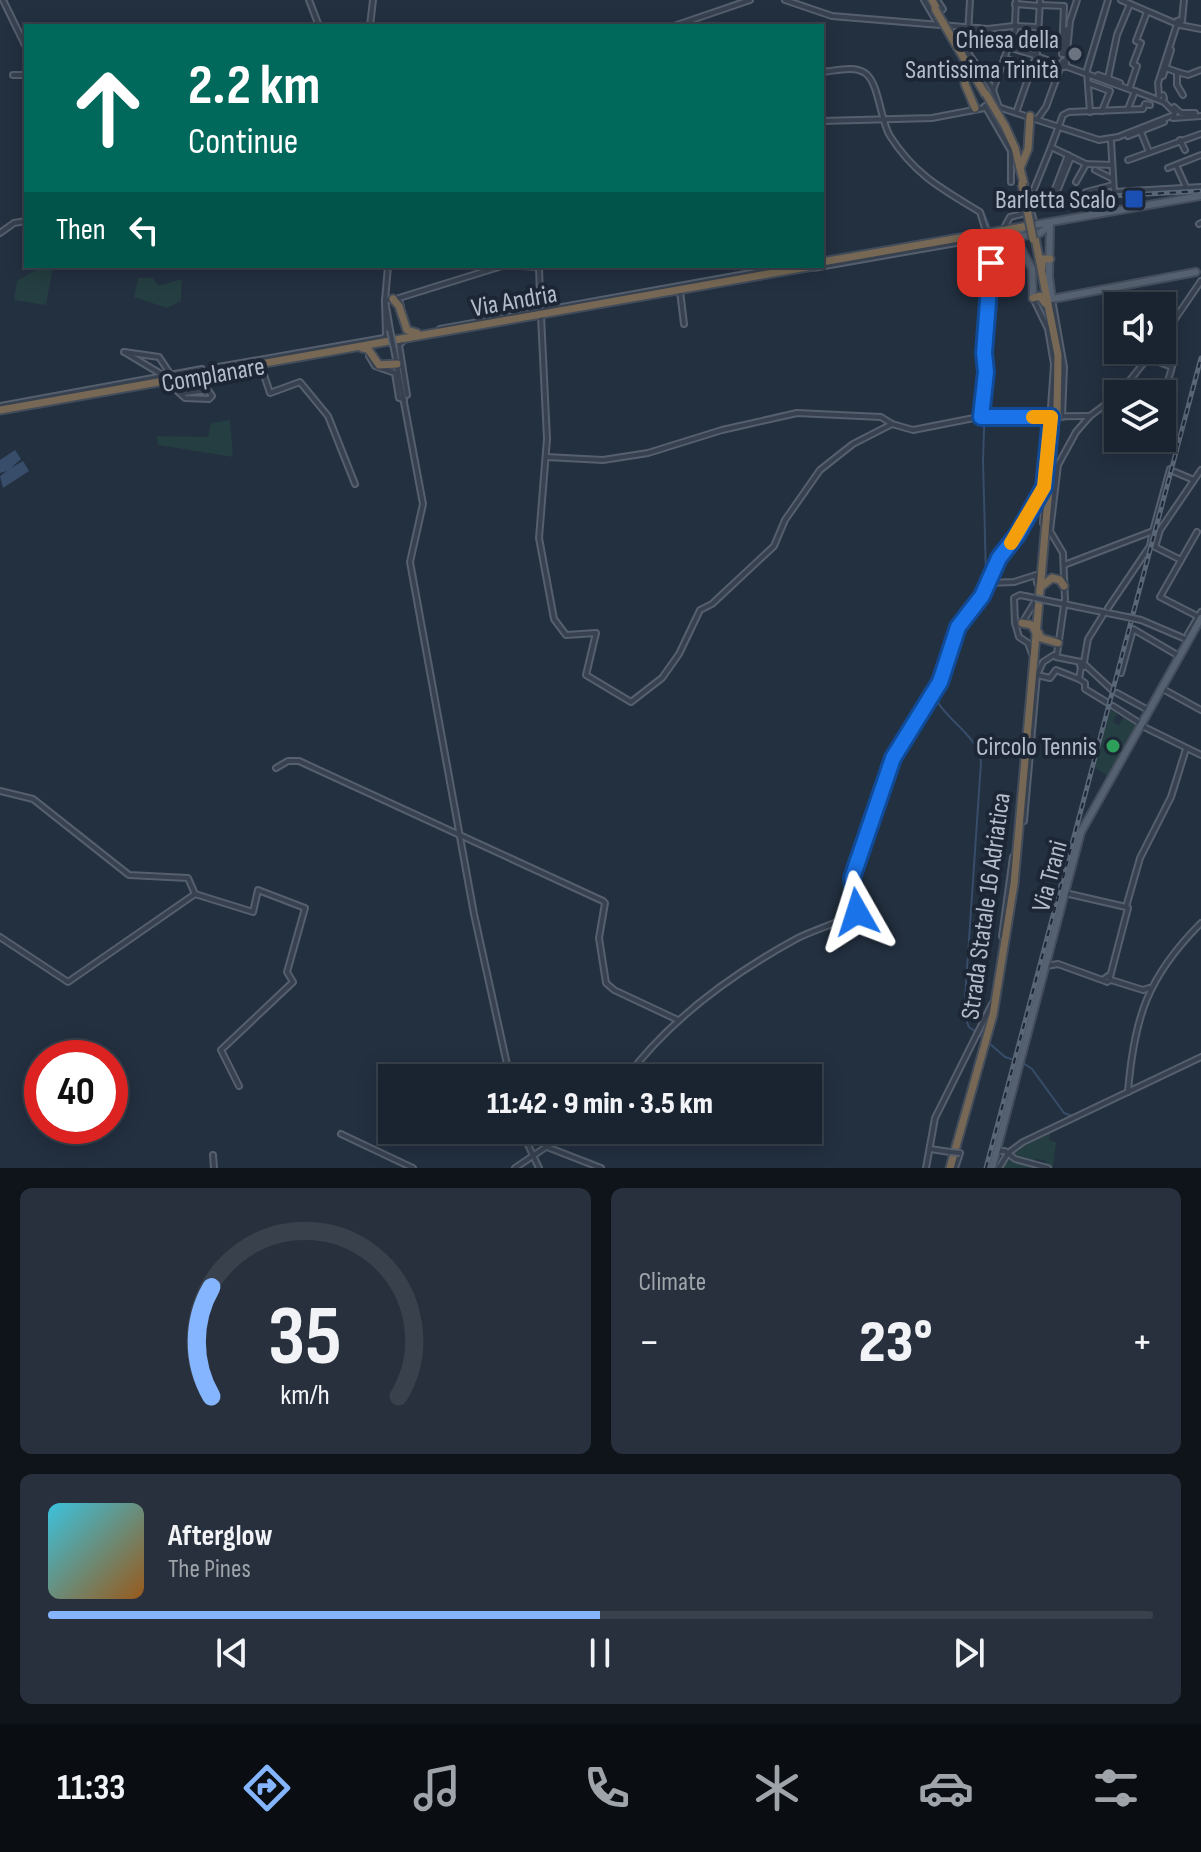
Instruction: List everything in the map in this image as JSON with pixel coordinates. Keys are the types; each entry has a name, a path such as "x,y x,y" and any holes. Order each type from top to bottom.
{"highway":[{"name":"Strada Statale 16 Adriatica","path":"932,4 988,93 1015,148 1023,184"},
{"name":"Strada Statale 16 Adriatica","path":"957,45 977,82 988,93"},
{"path":"965,61 964,78 975,108"},
{"path":"964,78 971,75 977,82"},
{"path":"1021,168 1027,151 1032,115"},
{"name":"Strada Statale 16 Adriatica","path":"953,1168 994,1015 1004,963 1019,853 1043,537 1056,417 1057,364 1042,277 1044,233 1023,184 1005,127"},
{"path":"1015,148 1019,154 1027,151"},
{"path":"824,262 1032,225"},
{"path":"991,233 1017,236"},
{"path":"1044,233 1041,256 1050,257"},
{"path":"1032,296 1041,293 1042,261 1050,257"},
{"path":"372,357 374,349 389,337 791,268"},
{"path":"0,409 389,337 801,268"},
{"name":"Strada Statale 16 Adriatica","path":"1036,646 1056,417 1058,355 1042,277"},
{"path":"1032,296 1042,296 1048,314"},
{"path":"389,300 399,306 405,326 412,333 424,333"},
{"path":"0,409 348,348 401,335 405,326"},
{"path":"348,348 365,348 379,365 394,362"},
{"path":"1042,549 1043,537"},
{"path":"1042,567 1045,574 1061,575"},
{"path":"1041,583 1061,575"},
{"path":"1020,621 1034,621 1038,611"},
{"path":"1020,621 1034,626 1036,646 1055,649"},
{"path":"1038,630 1055,649"}],"main road":[{"path":"1017,236 1044,233 1201,196"},
{"path":"1032,225 1044,233"},
{"path":"1032,225 1044,233 1050,257 1052,299 1196,272"},
{"path":"1032,225 1020,230 1017,236 1032,269 1032,296"},
{"name":"Via Trani","path":"992,1168 1087,818 1162,690 1200,617"}],"street":[{"path":"3,0 24,43"},
{"path":"309,0 318,24"},
{"path":"370,24 373,0"},
{"path":"680,24 750,0"},
{"path":"785,0 832,16 979,28 1036,27"},
{"path":"970,0 967,51 997,106"},
{"path":"1065,28 1075,0"},
{"path":"1032,115 1063,64 1075,0"},
{"path":"1090,112 1086,71 1108,0"},
{"path":"1121,0 1179,23 1201,28"},
{"path":"1177,114 1161,97 1158,83 1179,23 1182,1"},
{"path":"988,93 1010,45 1015,27 1016,2 1064,6 1063,64 1032,115"},
{"path":"1108,78 1117,35 1129,2"},
{"path":"932,4 938,24"},
{"path":"1037,55 1040,4"},
{"path":"1128,109 1137,66 1133,64 1141,43 1136,41 1148,11"},
{"path":"1032,115 1032,68 1037,55 1041,13"},
{"path":"979,28 982,34 1134,90"},
{"path":"1004,58 1057,77"},
{"path":"824,72 839,68 867,74 874,84 883,119 912,167 965,205 980,212 991,233 983,417"},
{"path":"1165,68 1188,75 1201,70"},
{"path":"1086,71 1161,97"},
{"path":"1177,72 1177,85 1183,95"},
{"path":"1088,83 1110,91 1102,111"},
{"path":"1034,189 1065,113 1137,110 1148,104"},
{"path":"985,106 1011,151 1011,182"},
{"path":"824,121 932,118 997,106 1032,115 1092,139 1111,140 1177,114 1201,115"},
{"path":"1140,130 1149,152"},
{"path":"1128,160 1201,134"},
{"path":"1111,140 1113,185"},
{"path":"1180,140 1185,150"},
{"path":"1051,147 1086,164 1112,165"},
{"path":"1168,168 1201,155"},
{"path":"1056,189 1070,156"},
{"path":"1076,182 1086,164"},
{"path":"1176,165 1186,187"},
{"path":"1095,170 1113,185"},
{"path":"1086,192 1113,185 1200,186"},
{"path":"824,262 991,233 1005,228 1010,217 1026,213 1032,214 1032,225"},
{"path":"0,233 12,224 24,221"},
{"name":"Via Andria","path":"824,264 923,245"},
{"path":"388,268 389,337 423,504 410,562 483,962 507,1064"},
{"path":"389,300 495,268"},
{"path":"539,268 540,295"},
{"name":"Via Andria","path":"389,300 409,330 416,333 779,268"},
{"name":"Via Andria","path":"403,397 401,341 802,268"},
{"path":"1176,318 1201,281"},
{"path":"680,291 684,324"},
{"path":"1032,296 1051,341 1056,417"},
{"path":"637,1064 657,1038 718,990 789,943 857,912 851,890 852,875 893,758 931,695 947,662 958,627 988,583 999,558 1017,535 1044,487 1063,357 1052,299"},
{"name":"Complanare","path":"218,367 384,338 389,300"},
{"path":"541,316 546,457 539,538 555,621 566,635 597,634 587,659 586,675 631,702 670,668 700,610 712,604 774,546 785,520 813,478 853,444 892,424"},
{"name":"Complanare","path":"0,409 363,349 375,366 395,373 403,397"},
{"path":"124,352 159,357 162,375"},
{"path":"136,355 139,362 162,375 185,398 209,399 212,396 208,390 185,393 178,381"},
{"path":"1164,364 1172,367 1168,380"},
{"path":"261,366 270,393 300,382 328,416 355,484"},
{"name":"Complanare","path":"0,409 202,369"},
{"path":"1024,821 1037,675 1043,662 1055,649 1063,604 1062,547 1050,531 1055,471 1076,432 1104,406"},
{"path":"546,457 603,460 648,453 722,430 797,413 877,417 917,430 983,417 1090,416"},
{"path":"1181,560 1155,547 1160,530 1201,470"},
{"path":"1108,608 1150,546 1173,471 1194,480"},
{"path":"1043,537 1044,487"},
{"path":"1061,575 1153,531"},
{"path":"1197,532 1160,597 1200,617"},
{"path":"926,1168 935,1118 993,1002 1018,809 1032,650 1017,633 1020,621 1035,603 1038,576 1014,582 988,583"},
{"path":"1020,621 1013,612 1012,601 1016,596 1141,620 1186,641"},
{"path":"1054,602 1074,606"},
{"path":"1079,679 1088,639 1103,615"},
{"path":"1121,673 1133,629 1186,641"},
{"path":"1055,649 1083,665 1111,689"},
{"path":"1037,675 1050,678 1056,670 1079,679 1085,683 1085,689 1201,755"},
{"path":"1162,690 1201,710"},
{"path":"1117,693 1148,710"},
{"path":"1108,979 1140,858 1171,797 1188,749"},
{"path":"276,768 288,761 299,761 605,903 599,938 606,983 679,1020"},
{"path":"0,791 33,799 129,875 188,878 194,892 253,912 258,890 305,908 287,972 293,982 221,1050 239,1086"},
{"path":"1066,891 1127,907"},
{"path":"0,937 68,982 194,892"},
{"path":"1128,1091 1132,1056 1151,987 1170,955 1201,923"},
{"path":"1047,958 1140,991 1146,999"},
{"path":"1045,968 1058,964 1143,990 1151,987"},
{"path":"999,1168 1007,1152 1023,1142 1201,1057"},
{"path":"341,1134 413,1168"},
{"path":"527,1144 539,1168"},
{"path":"515,1168 551,1144"},
{"path":"547,1147 601,1168"},
{"path":"930,1149 960,1153 953,1168"},
{"path":"995,1152 1007,1152 1031,1166 1048,1168"},
{"path":"213,1155 214,1168"}],"green space":[{"path":"39,268 53,268 46,305 14,300 17,281"},
{"path":"138,278 153,278 158,286 182,279 181,301 167,308 134,297"},
{"path":"230,420 233,457 158,445 157,436 208,437 211,423"},
{"name":"Circolo Tennis","path":"1111,707 1118,711 1113,722 1119,725 1125,715 1139,724 1108,776 1095,768"},
{"path":"1051,1130 1049,1140 1056,1142 1053,1168 1044,1168 1046,1161 1036,1159 1029,1168 1000,1168 1005,1157 1012,1158 1009,1153 1014,1148"}],"water":[{"path":"15,450 21,459 11,468 23,461 29,471 3,488 0,476 7,471 0,473 0,460"}],"waterway":[{"path":"316,12 320,24"},
{"path":"851,67 868,71 878,92"},
{"path":"890,132 903,150"},
{"path":"926,174 971,204"},
{"path":"983,212 990,228"},
{"path":"986,391 995,260 992,238"},
{"path":"984,1038 969,1027 964,1014 981,762 973,742 943,709 932,690 953,633 983,586 986,576 985,402"},
{"path":"989,1043 1005,1057 1017,1061"},
{"path":"1023,1063 1032,1069 1064,1113 1072,1116 1079,1113"},
{"path":"997,1168 1007,1150 1019,1142"}],"railway":[{"path":"1038,200 1201,191"},
{"path":"986,1168 1201,358"}],"slow traffic":[{"path":"1011,543 1044,487 1051,417 1033,417"}],"place":[{"name":"Chiesa della Santissima Trinità","path":"1075,54"},
{"name":"Barletta Scalo","path":"1134,199"},
{"name":"Circolo Tennis","path":"1113,746"}],"route":[{"path":"857,912 851,881 893,758 940,682 958,627 987,588 999,558 1017,535 1044,487 1051,417 981,417 984,409 984,353 991,263"}]}
